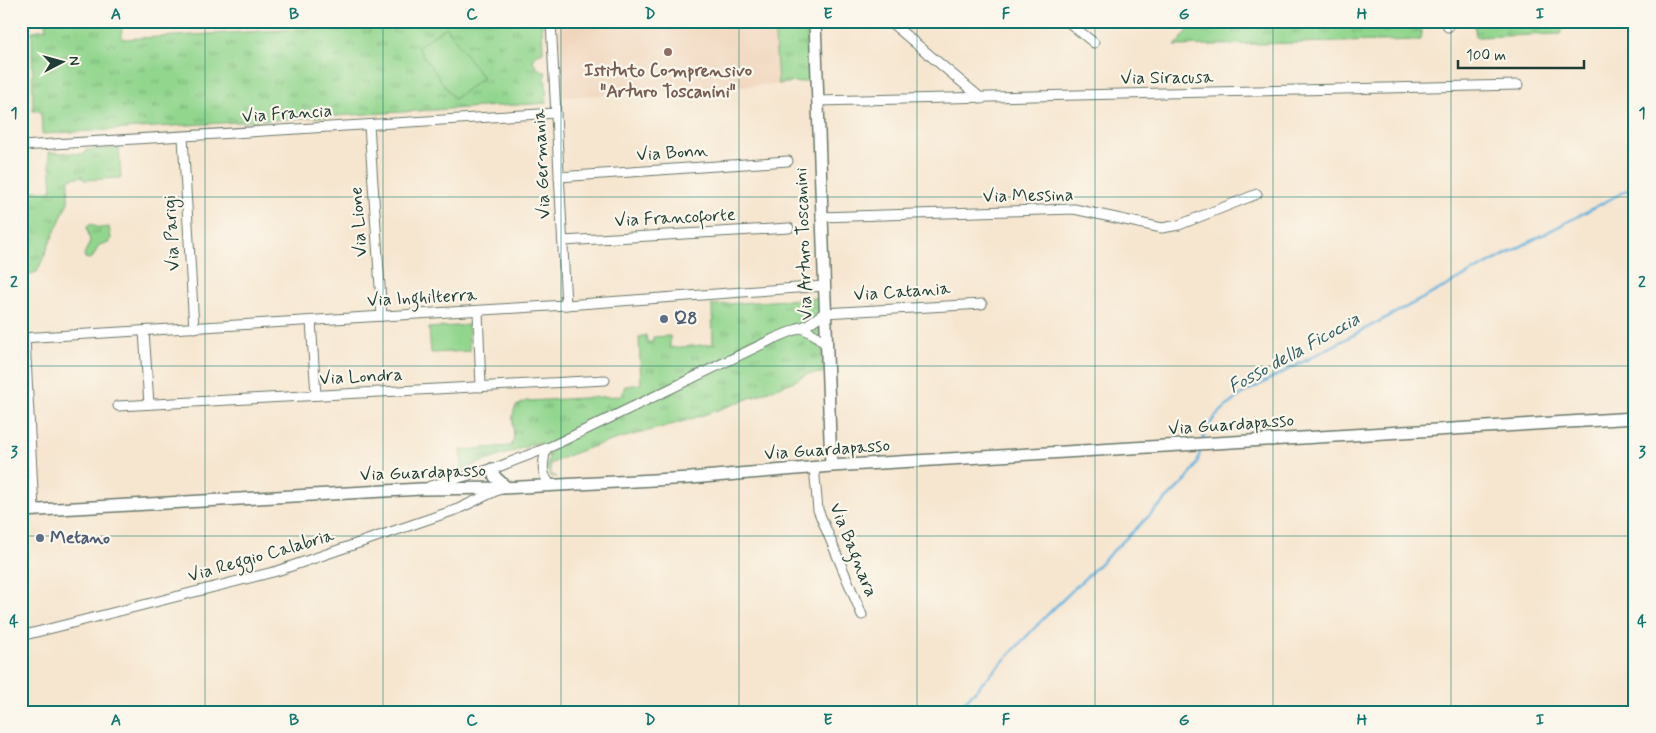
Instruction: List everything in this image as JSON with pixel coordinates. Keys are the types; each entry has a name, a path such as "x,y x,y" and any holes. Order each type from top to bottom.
{"street":[{"name":"Via Germania","path":"551,21 566,305"},
{"name":"Via Arturo Toscanini","path":"815,21 825,344 831,466"},
{"path":"889,21 982,99"},
{"path":"1067,21 1094,44"},
{"name":"Via Siracusa","path":"817,101 982,99 1518,85"},
{"name":"Via Francia","path":"21,146 556,113"},
{"name":"Via Lione","path":"368,125 382,316"},
{"name":"Via Parigi","path":"183,137 194,328"},
{"name":"Via Bonn","path":"559,177 788,161"},
{"name":"Via Messina","path":"821,217 1074,209 1162,228 1179,225 1257,194"},
{"name":"Via Francoforte","path":"562,241 789,228"},
{"name":"Via Inghilterra","path":"23,338 566,305 824,286"},
{"name":"Via Catania","path":"824,313 982,304"},
{"path":"478,310 481,387"},
{"path":"421,489 492,469 546,448 800,326 807,325 824,313"},
{"path":"311,320 316,395"},
{"path":"800,326 825,344"},
{"path":"144,331 149,404"},
{"path":"23,338 34,510"},
{"name":"Via Londra","path":"118,406 605,380"},
{"name":"Via Guardapasso","path":"21,511 421,489 690,478 814,467 1635,418"},
{"path":"546,448 542,471 550,485"},
{"name":"Via Bagnara","path":"814,467 816,497 820,515 862,615"},
{"path":"492,469 496,478 504,487"},
{"name":"Via Reggio Calabria","path":"21,636 277,571 458,509 504,487"}],"shaded area":[{"name":"Istituto Comprensivo \"Arturo Toscanini\"","path":"559,21 774,21 778,84 563,97"}],"green space":[{"path":"45,21 121,21 122,39 442,21 542,21 543,52 535,55 533,61 538,69 545,71 547,103 42,134 41,111 33,111 32,31 46,29"},
{"path":"774,21 807,21 808,81 778,84"},
{"path":"1196,21 1421,21 1421,40 1175,46"},
{"path":"1474,21 1568,21 1560,34 1476,37"},
{"path":"446,27 483,78 454,99 417,47"},
{"path":"119,148 121,178 84,180 82,176 69,179 68,202 37,272 22,276 21,192 52,190 49,152 85,154 86,150"},
{"path":"91,224 99,228 109,227 111,238 109,243 99,245 93,257 89,259 85,258 84,254 90,242 87,227"},
{"path":"817,298 820,302 823,373 807,374 793,382 709,413 582,450 550,464 551,475 557,477 550,476 547,467 549,456 540,442 462,469 461,450 511,446 514,436 513,417 516,406 527,401 621,396 625,386 641,384 639,337 646,335 647,342 653,342 653,337 670,336 670,348 713,344 712,305"},
{"path":"468,325 470,351 431,353 429,328"}],"waterway":[{"name":"Fosso della Ficoccia","path":"1203,440 1205,432 1213,419 1242,394 1635,186"},
{"name":"Fosso della Ficoccia","path":"955,712 1046,616 1187,479 1197,464 1201,448"}],"place":[{"name":"Istituto Comprensivo \"Arturo Toscanini\"","path":"668,52"},
{"name":"Q8","path":"664,319"},
{"name":"Metano","path":"40,538"}]}
